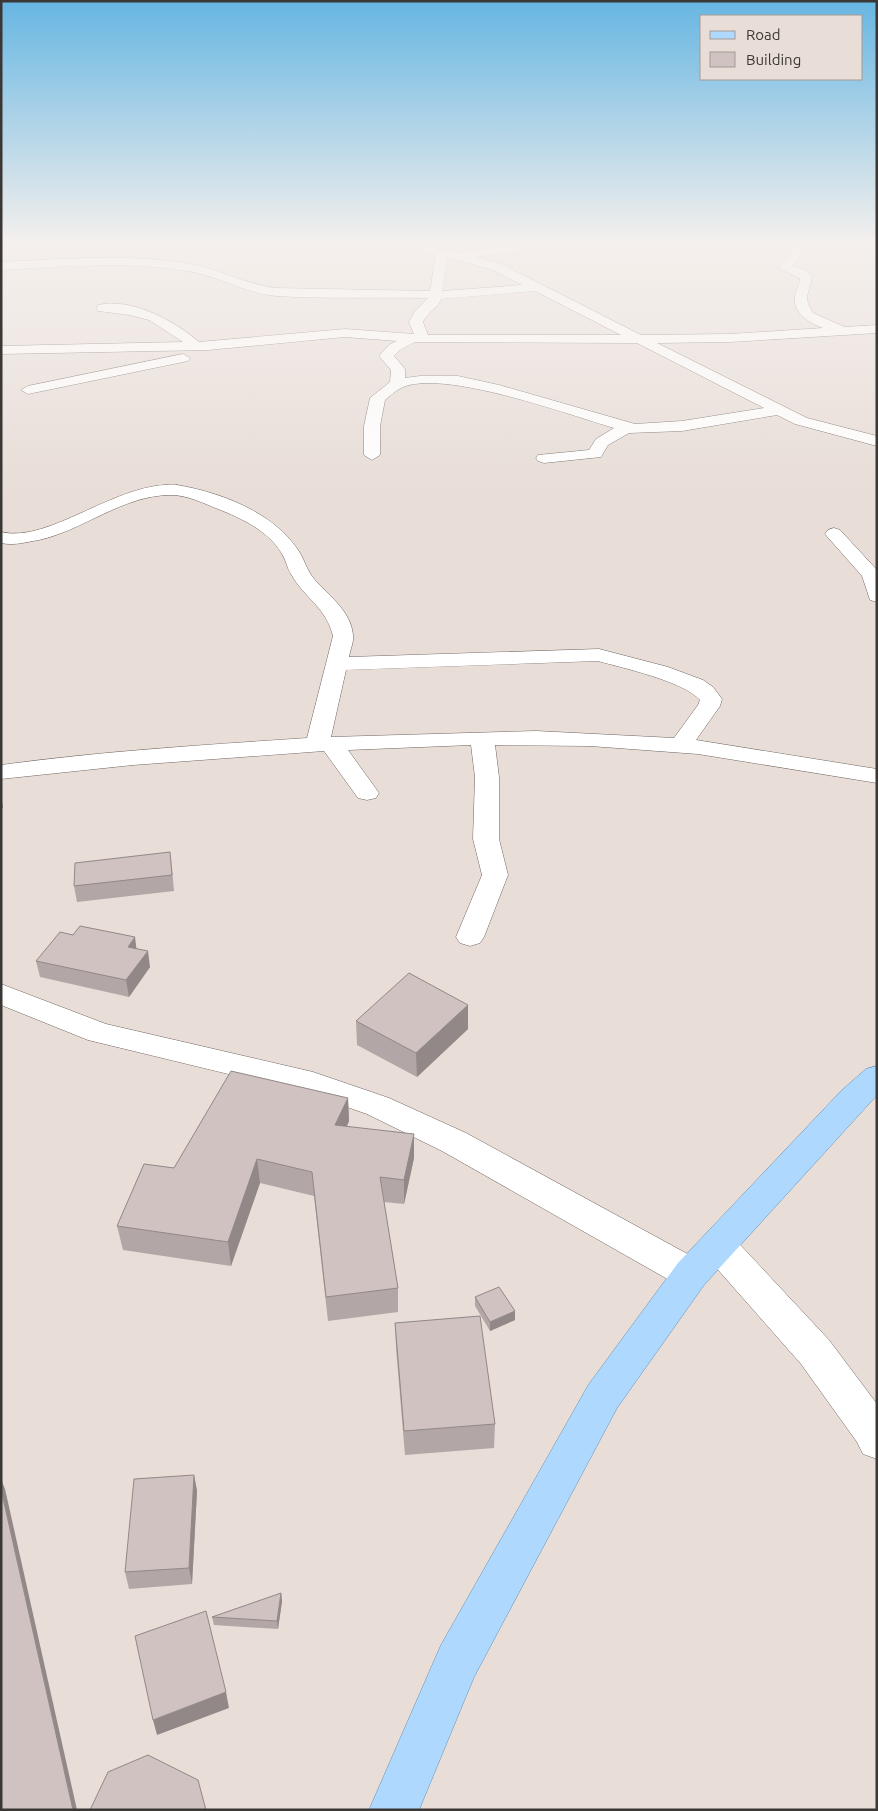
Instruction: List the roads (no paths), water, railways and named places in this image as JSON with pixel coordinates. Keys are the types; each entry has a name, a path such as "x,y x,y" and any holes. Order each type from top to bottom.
{"main road":[{"path":"394,1810 457,1661 603,1396 691,1274 854,1098 877,1077"}],"street":[{"path":"28,390 168,362 190,357 204,351 202,346 173,328"},
{"path":"417,328 418,339"},
{"path":"616,328 800,421 877,441"},
{"path":"840,328 877,341"},
{"path":"1,350 202,346 345,333 418,339 642,339 730,338 877,329"},
{"path":"398,384 398,369 386,356 394,347 418,339"},
{"path":"372,455 372,426 378,398 398,384 439,379 476,383 626,428 651,430 779,410"},
{"path":"544,458 595,454 602,442 626,428"},
{"path":"1,537 7,539 43,535 74,524 108,506 148,493 170,490 192,494 213,501 243,513 269,529 290,551 302,576 340,620 344,636 337,664 324,744"},
{"path":"834,534 871,575 877,596"},
{"path":"337,664 598,655 660,672 705,692 711,699 709,706 680,746"},
{"path":"470,937 494,875 494,864 486,839 487,777 482,738"},
{"path":"1,772 169,755 324,744 482,738 621,741 680,746 877,776"},
{"path":"324,744 367,793"},
{"path":"1,994 99,1032 313,1083 378,1106 454,1142 691,1274"},
{"path":"718,1245 815,1352 872,1430 877,1441"}]}
